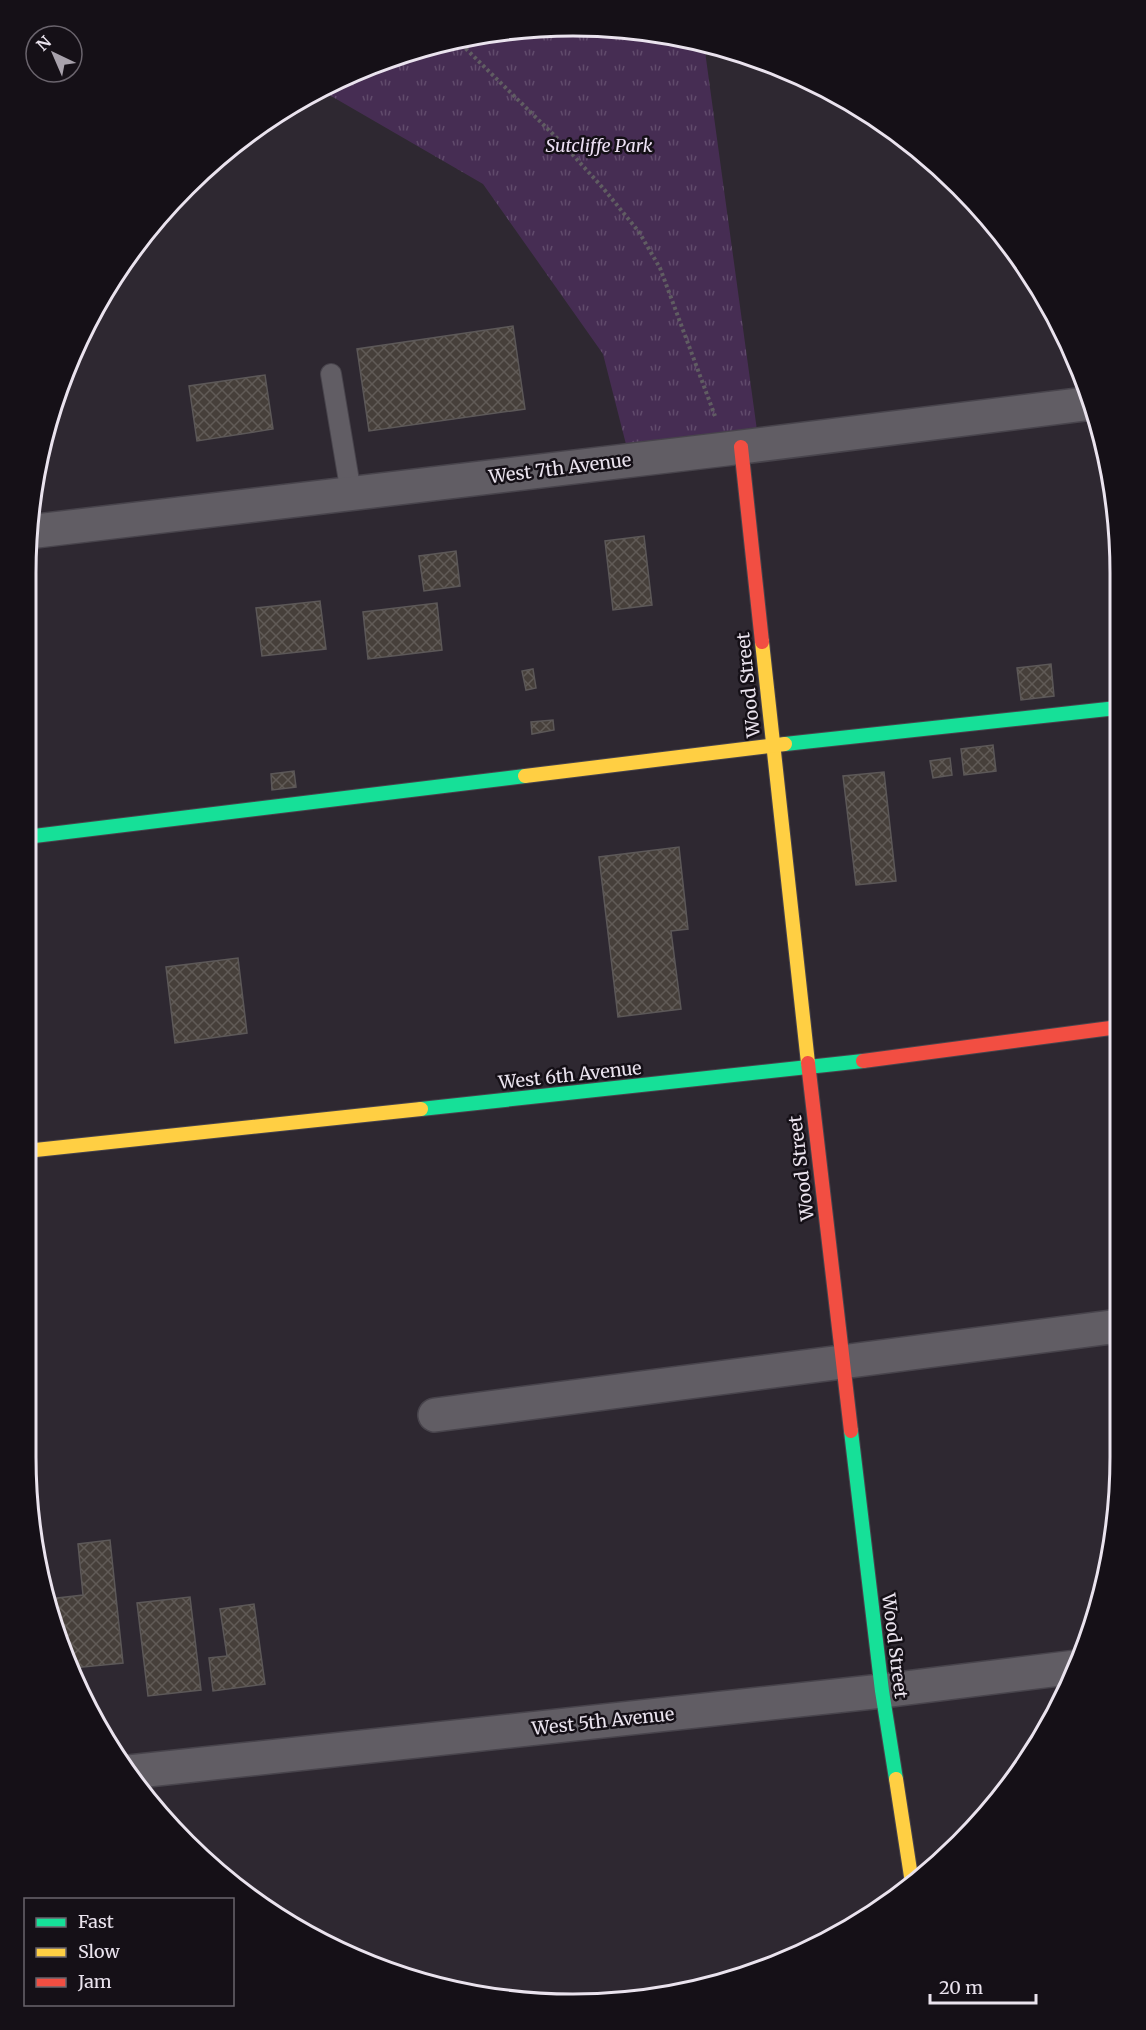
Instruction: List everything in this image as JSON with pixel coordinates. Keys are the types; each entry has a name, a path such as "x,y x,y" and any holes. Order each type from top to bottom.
{"street":[{"name":"West 7th Avenue","path":"38,531 1083,404"},
{"name":"Wood Street","path":"734,448 773,745 808,1068 882,1691 911,1874"},
{"path":"36,836 773,745 1110,709"},
{"name":"West 6th Avenue","path":"36,1150 808,1068 1110,1028"},
{"path":"435,1415 1110,1327"},
{"name":"West 5th Avenue","path":"138,1771 882,1691 1067,1668"}],"lane":[{"path":"331,374 351,493"}],"path":[{"path":"464,47 575,158 639,232 660,268 696,361 734,448"}],"green space":[{"name":"Sutcliffe Park","path":"538,37 608,37 678,46 705,52 759,445 630,460 603,354 483,184 329,95 400,64 434,54 468,46"}],"building":[{"path":"513,326 525,409 369,431 357,349"},
{"path":"265,375 273,429 197,441 189,386"},
{"path":"644,536 652,605 613,610 605,541"},
{"path":"456,551 460,586 424,591 419,556"},
{"path":"320,601 326,649 262,656 256,608"},
{"path":"437,603 442,650 368,659 363,612"},
{"path":"1051,664 1054,696 1021,700 1017,668"},
{"path":"533,669 536,688 526,690 522,671"},
{"path":"553,720 554,730 532,734 531,722"},
{"path":"993,745 996,771 964,775 961,749"},
{"path":"950,758 952,775 933,778 930,761"},
{"path":"294,771 296,787 272,790 271,774"},
{"path":"884,772 896,881 856,885 843,776"},
{"path":"679,847 688,929 671,931 681,1009 618,1017 599,857"},
{"path":"238,958 247,1033 175,1043 166,967"},
{"path":"110,1540 123,1663 79,1667 64,1630 55,1598 83,1595 78,1544"},
{"path":"190,1597 201,1690 148,1696 137,1603"},
{"path":"254,1604 265,1684 213,1691 209,1658 227,1656 220,1609"}],"traffic: fast":[{"path":"785,744 1110,709"},
{"path":"36,836 525,776"},
{"path":"421,1109 863,1061"},
{"path":"851,1431 882,1691 896,1779"}],"traffic: slow":[{"path":"762,642 808,1063"},
{"path":"525,776 785,744"},
{"path":"36,1150 421,1109"},
{"path":"896,1779 911,1874"}],"traffic: jam":[{"path":"741,447 762,642"},
{"path":"863,1061 1110,1028"},
{"path":"808,1063 851,1431"}]}
